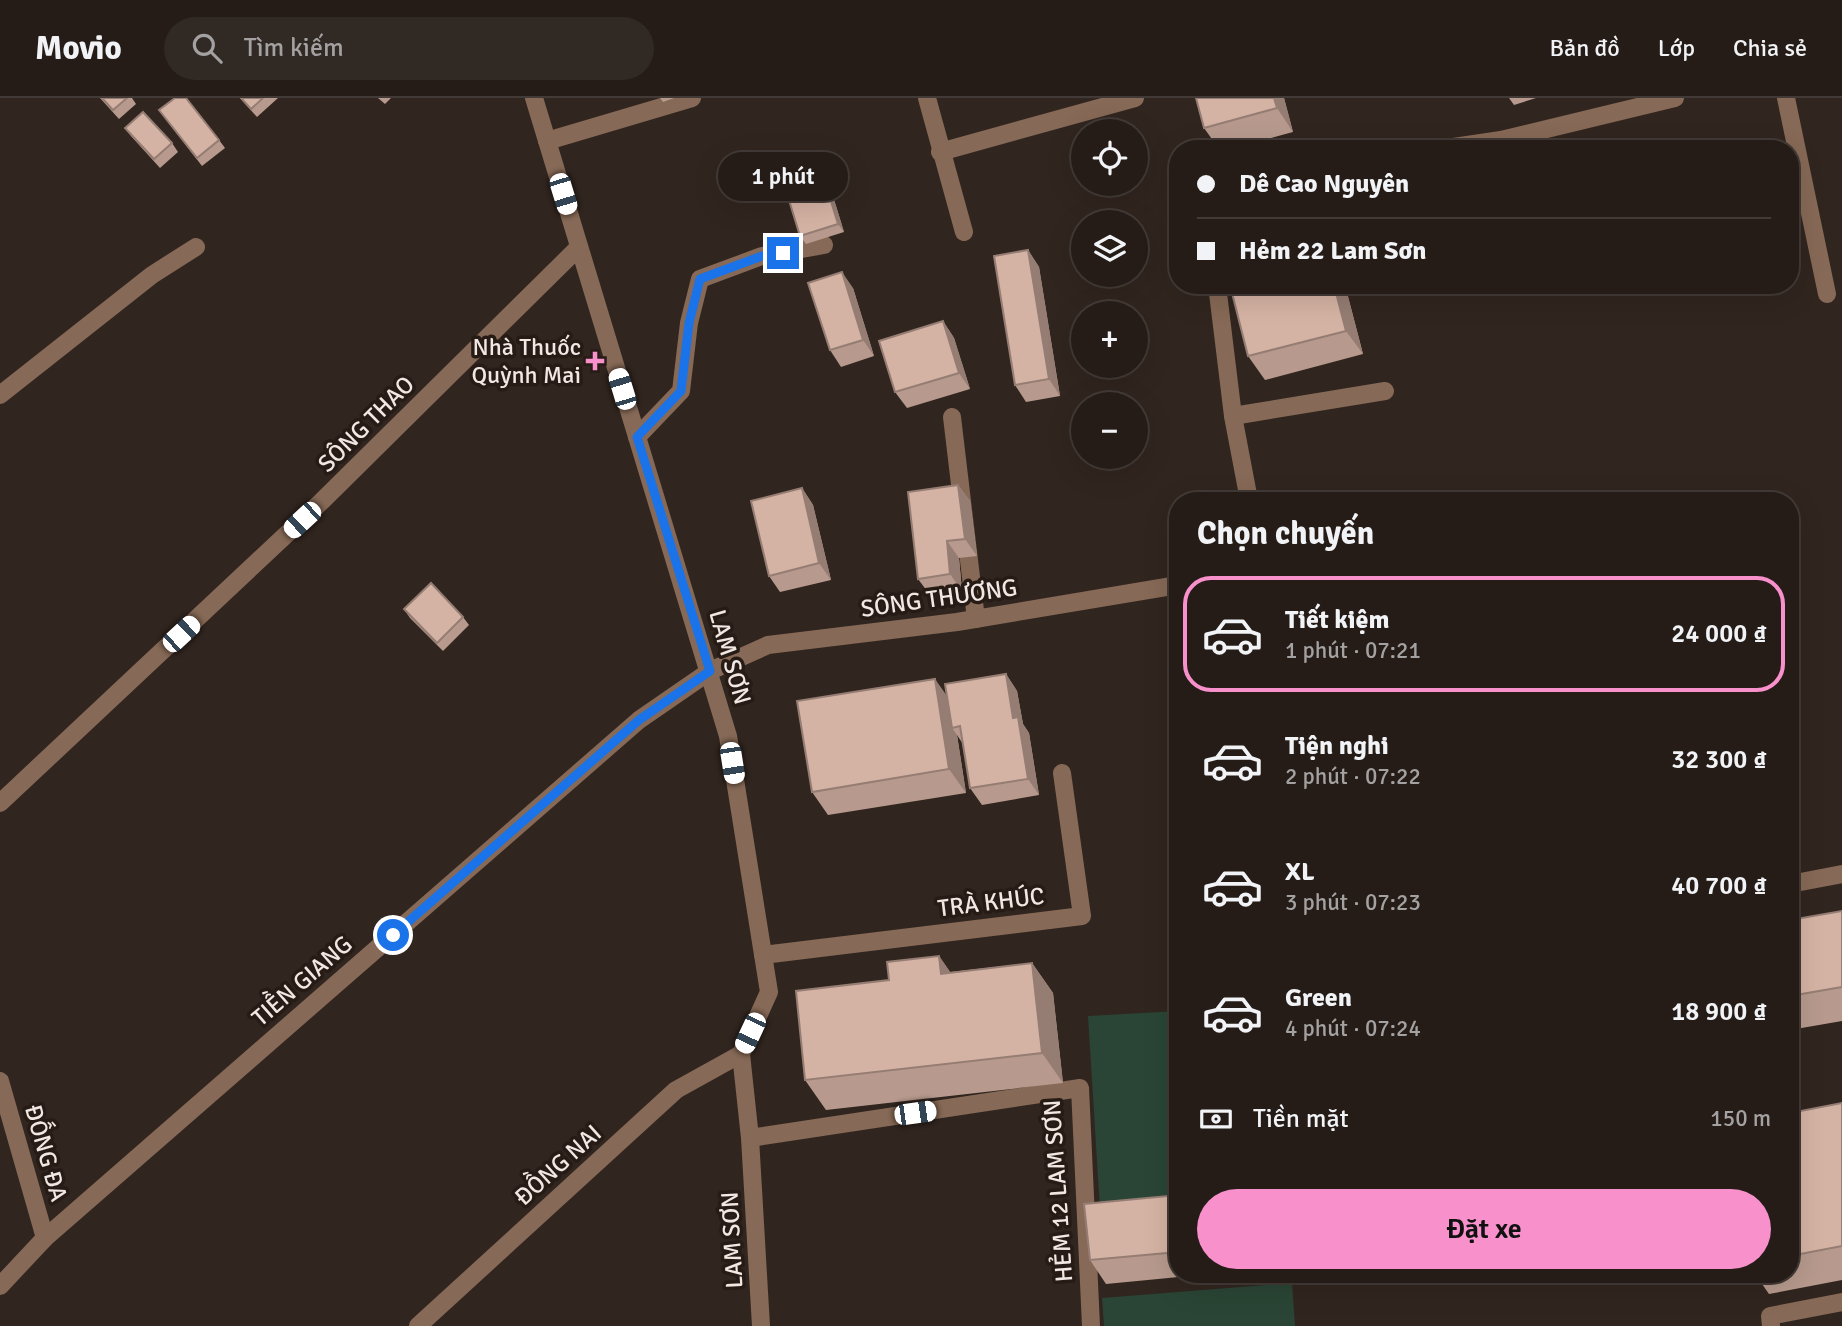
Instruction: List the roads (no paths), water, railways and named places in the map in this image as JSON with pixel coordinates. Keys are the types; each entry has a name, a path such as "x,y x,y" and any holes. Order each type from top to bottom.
{"street":[{"name":"LAM SƠN","path":"534,98 710,671 727,736 769,992 741,1054 750,1138 761,1326"},
{"path":"547,141 692,98"},
{"path":"927,98 964,232"},
{"path":"940,152 1049,124 1135,98"},
{"path":"1505,140 1642,103 1675,98"},
{"path":"1786,98 1795,140"},
{"path":"1799,162 1826,294"},
{"path":"637,437 681,391 689,323 700,279 762,256 824,246"},
{"path":"0,395 152,275 195,247"},
{"name":"SÔNG THAO","path":"0,803 322,501 579,247"},
{"path":"1218,294 1233,415 1247,492"},
{"path":"1233,415 1385,391"},
{"path":"952,417 976,619"},
{"name":"SÔNG THƯƠNG","path":"710,671 768,645 976,619 1169,587"},
{"name":"TIỀN GIANG","path":"0,1286 45,1238 639,720 710,671"},
{"name":"TRÀ KHÚC","path":"763,955 1082,916 1062,773"},
{"path":"1799,882 1842,874"},
{"name":"ĐỒNG NAI","path":"418,1326 676,1090 741,1054"},
{"name":"ĐỐNG ĐA","path":"0,1081 45,1238"},
{"name":"HẺM 12 LAM SƠN","path":"750,1138 1080,1088 1091,1326"},
{"path":"1770,1321 1842,1302"}],"place":[{"name":"Nhà Thuốc Quỳnh Mai","path":"595,361"}]}
